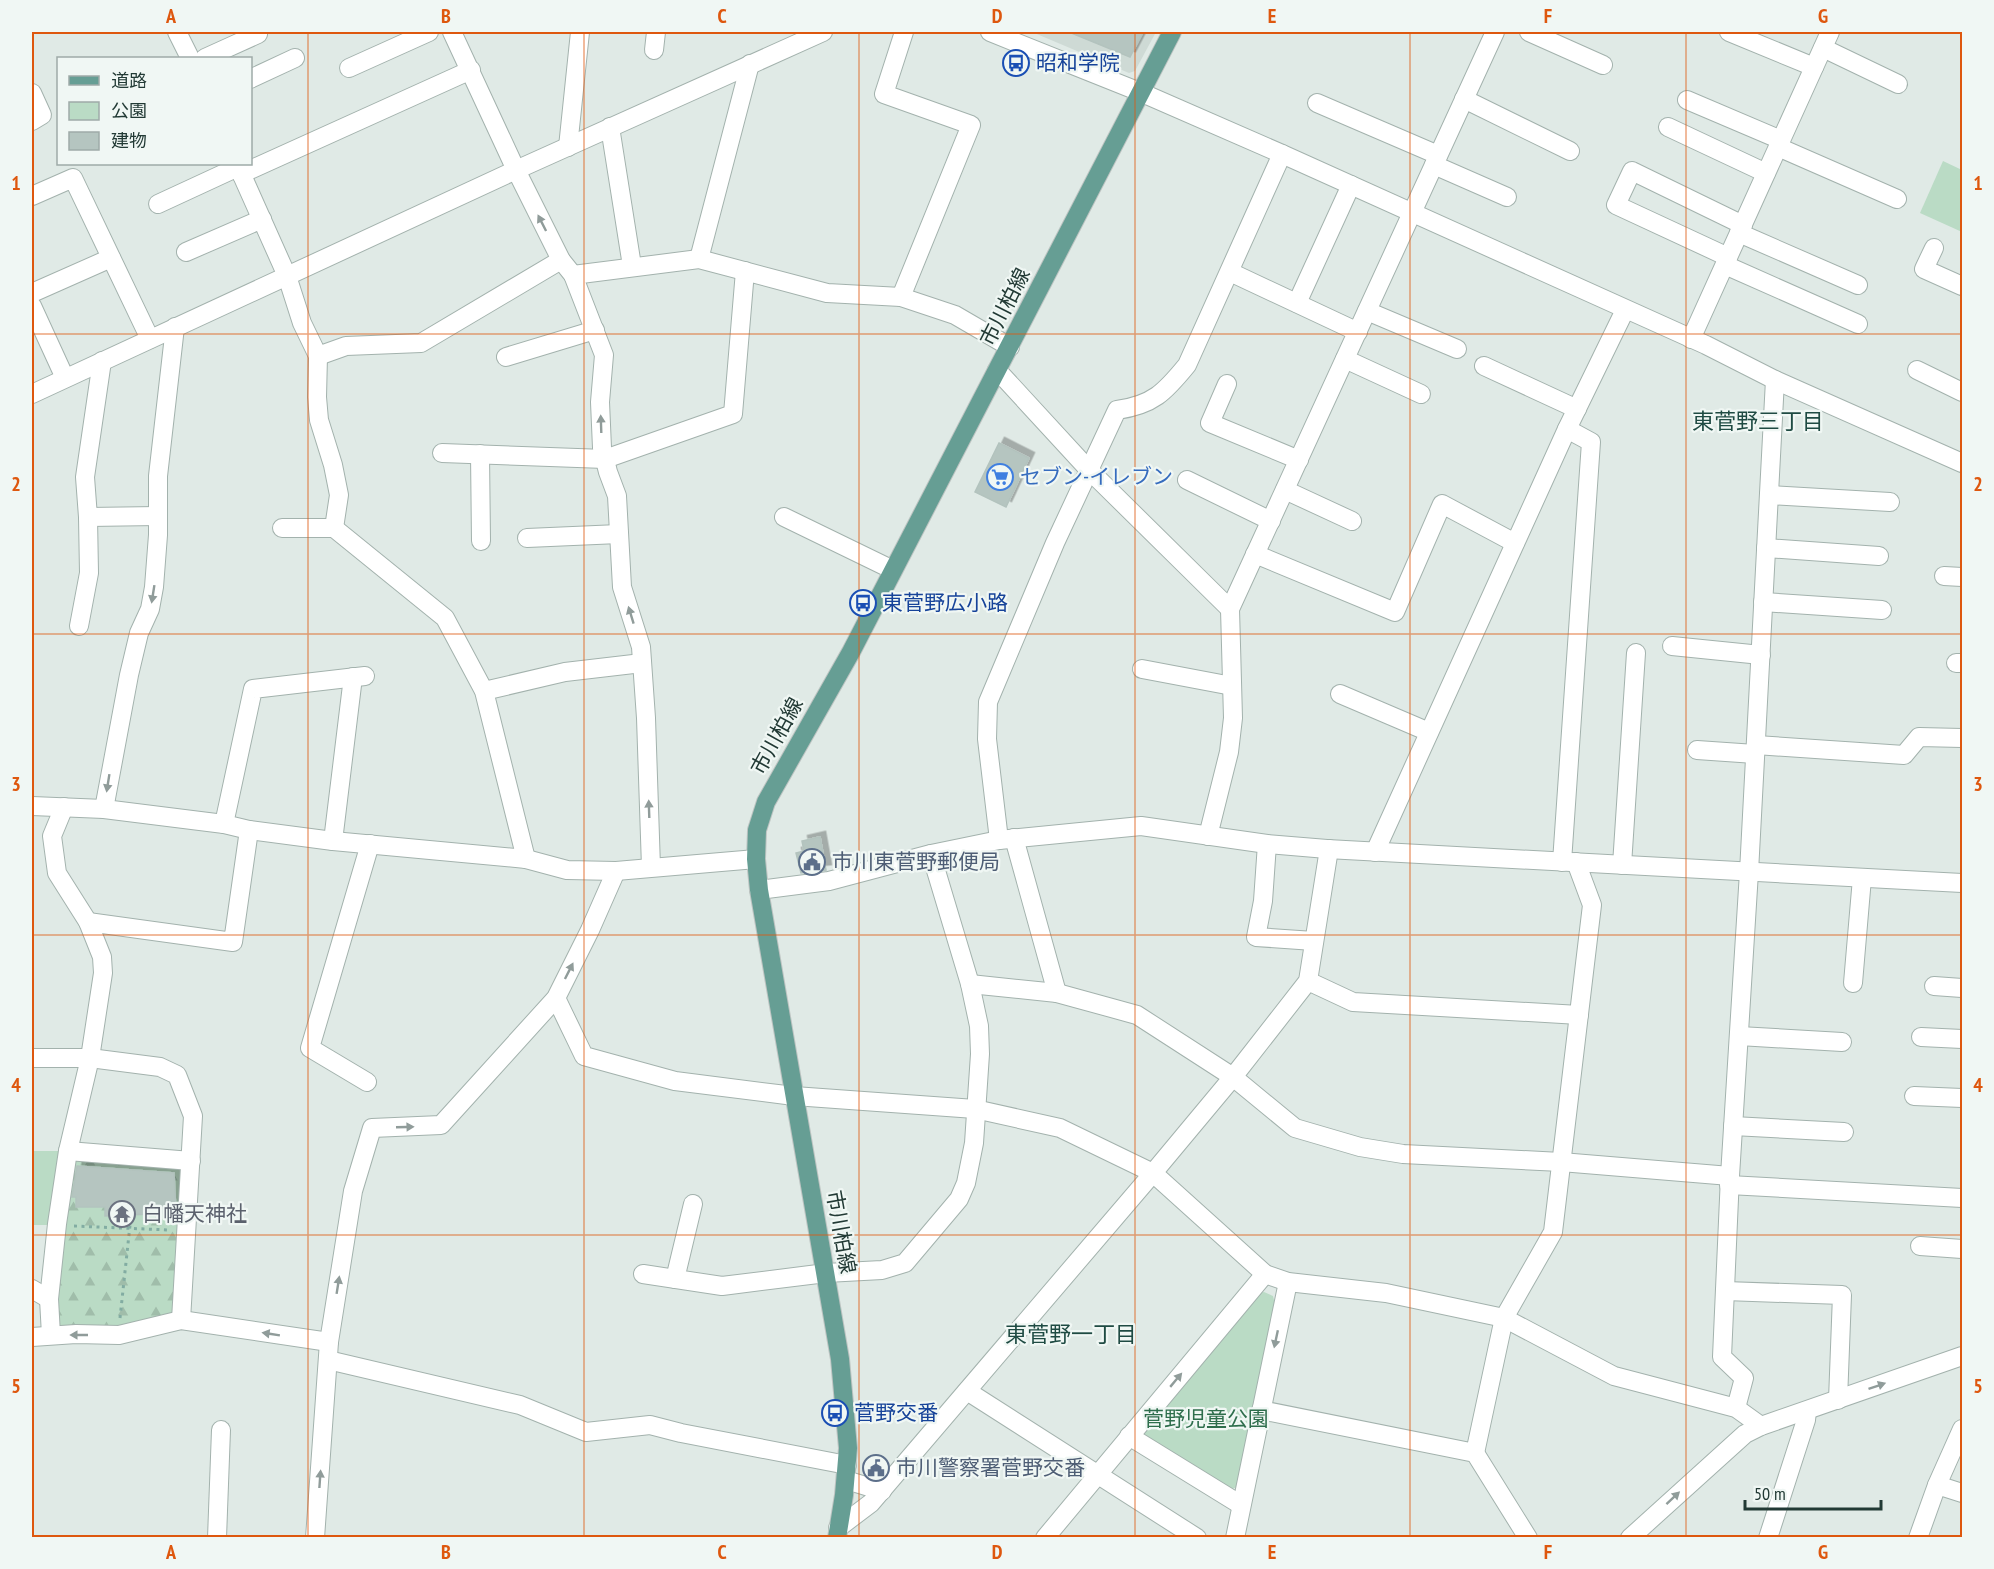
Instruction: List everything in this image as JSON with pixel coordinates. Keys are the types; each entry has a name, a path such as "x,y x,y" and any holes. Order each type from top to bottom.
{"main road":[{"name":"市川柏線","path":"838,1533 848,1448 843,1381 759,890 756,860 758,830 766,802 850,652 1172,32"}],"street":[{"path":"177,32 189,57"},
{"path":"349,68 429,32"},
{"path":"452,32 516,170 561,260 573,274 604,355 600,402 602,448 617,496 622,587 640,646 642,663 651,867"},
{"path":"568,147 580,32"},
{"path":"654,50 656,32"},
{"path":"32,394 610,127 824,32"},
{"path":"901,297 971,125 884,94 904,32"},
{"path":"990,32 1140,92 1282,154 1962,463"},
{"path":"1529,32 1604,65"},
{"path":"1729,32 1814,67"},
{"path":"1208,836 1229,752 1233,718 1230,609 1464,99 1491,33"},
{"path":"207,57 258,34"},
{"path":"1691,339 1827,40 1898,84"},
{"path":"252,78 295,58"},
{"path":"699,259 750,64"},
{"path":"252,163 471,70"},
{"path":"32,93 42,115 32,121"},
{"path":"1464,99 1570,151"},
{"path":"1687,100 1897,199"},
{"path":"1317,103 1507,197"},
{"path":"610,127 632,266"},
{"path":"1668,127 1766,173"},
{"path":"1057,993 1006,839 987,739 988,702 1055,543 1117,410 1137,407 1165,391 1187,365 1282,154"},
{"path":"158,204 239,168 287,276 302,322 318,356 319,420 333,465 339,495 334,528"},
{"path":"1858,285 1741,229 1632,171 1616,205 1858,324"},
{"path":"32,196 73,178 150,339"},
{"path":"1297,303 1351,185"},
{"path":"186,252 262,219"},
{"path":"1934,248 1924,269 1962,286"},
{"path":"32,293 111,258"},
{"path":"573,274 699,259 827,293 901,297 955,315 1010,347"},
{"path":"318,356 346,346 421,343 561,260"},
{"path":"442,453 605,459 733,414 745,271"},
{"path":"1230,272 1358,332"},
{"path":"32,306 65,378"},
{"path":"1375,852 1566,429 1625,310"},
{"path":"1367,311 1457,349"},
{"path":"104,809 129,675 140,633 150,609 154,587 158,536 158,476 175,327"},
{"path":"506,357 595,330"},
{"path":"1345,359 1421,394"},
{"path":"79,626 89,573 85,477 102,361"},
{"path":"1484,366 1577,409"},
{"path":"997,370 1089,470 1230,609"},
{"path":"1917,370 1962,392"},
{"path":"1736,1408 1744,1378 1722,1357 1729,1180 1749,872 1775,380"},
{"path":"1227,384 1210,423 1299,460"},
{"path":"1528,1538 1475,1453 1504,1318 1553,1232 1592,905 1569,862 1591,442 1566,429"},
{"path":"480,454 481,541"},
{"path":"1187,480 1271,521"},
{"path":"1285,490 1352,521"},
{"path":"1769,495 1890,502"},
{"path":"1255,554 1395,612 1442,504 1515,543"},
{"path":"88,517 158,516"},
{"path":"784,517 893,570"},
{"path":"282,528 334,528 445,618 484,691 526,858"},
{"path":"527,538 619,534"},
{"path":"1766,548 1879,556"},
{"path":"1944,576 1962,577"},
{"path":"1763,608 1875,616"},
{"path":"1672,646 1761,655"},
{"path":"1622,865 1636,653"},
{"path":"484,691 566,672 642,663"},
{"path":"1142,669 1232,686"},
{"path":"224,824 253,688 359,676 333,841"},
{"path":"1341,694 1429,732"},
{"path":"1697,750 1904,755 1919,736 1962,738"},
{"path":"32,806 104,809 333,841 526,858 567,870 616,871 756,860"},
{"path":"51,1335 49,1299 57,1224 68,1151 90,1058 103,973 102,957 88,922 57,873 52,837 64,807"},
{"path":"759,890 829,880 931,854 1006,839 1141,826 1267,844 1329,849 1962,883"},
{"path":"88,922 232,942 249,830"},
{"path":"368,1082 310,1048 370,844"},
{"path":"1267,844 1263,901 1256,937 1314,941"},
{"path":"838,1533 882,1491 1153,1173 1233,1077 1308,981 1329,849"},
{"path":"643,1274 722,1286 826,1273 882,1270 905,1263 959,1199 966,1182 974,1143 980,1054 979,1026 970,984 931,854"},
{"path":"315,1538 329,1351 353,1191 372,1128 441,1125 556,998 616,871"},
{"path":"1853,983 1862,878"},
{"path":"1308,981 1353,1002 1579,1015"},
{"path":"970,984 1057,993 1137,1015 1233,1077 1295,1128 1360,1148 1403,1154 1561,1162 1729,1180 1962,1198"},
{"path":"1934,986 1962,988"},
{"path":"556,998 584,1056 675,1081 794,1096 975,1109 1060,1128 1153,1173 1265,1274 1288,1282 1386,1293 1504,1318 1614,1376 1736,1408 1761,1426"},
{"path":"1739,1036 1842,1042"},
{"path":"1921,1037 1962,1039"},
{"path":"32,1058 90,1058 160,1066 177,1075 193,1116 181,1320"},
{"path":"1914,1096 1962,1098"},
{"path":"1733,1126 1844,1132"},
{"path":"68,1151 191,1161"},
{"path":"675,1280 693,1204"},
{"path":"1920,1246 1962,1250"},
{"path":"1045,1538 1265,1274"},
{"path":"1234,1538 1288,1282"},
{"path":"32,1289 49,1299"},
{"path":"1725,1291 1842,1295 1838,1400"},
{"path":"32,1337 118,1335 181,1320 329,1351 520,1405 586,1432 650,1425 846,1472 882,1491"},
{"path":"1630,1538 1744,1434 1761,1426 1962,1356"},
{"path":"966,1391 1197,1538"},
{"path":"1261,1410 1475,1453"},
{"path":"1768,1538 1807,1411"},
{"path":"1918,1538 1937,1485 1962,1429"},
{"path":"217,1538 221,1430"},
{"path":"1130,1436 1241,1505"},
{"path":"1937,1485 1962,1492"}],"path":[{"path":"118,1335 131,1216"},
{"path":"94,1226 163,1230"}],"shaded area":[{"path":"1032,32 1156,32 1135,71 1129,73"}],"green space":[{"path":"1943,161 1962,170 1962,232 1920,213"},
{"path":"32,1151 68,1151 57,1225 32,1225"},
{"name":"白幡天神社","path":"68,1151 191,1161 181,1320 51,1335"},
{"name":"菅野児童公園","path":"1264,1292 1273,1296 1275,1304 1237,1487 1232,1489 1144,1436 1143,1428 1257,1294"}],"building":[{"path":"1069,32 1143,32 1130,57"},
{"path":"999,443 1029,458 1006,507 975,492"},
{"path":"820,837 826,870 801,873 796,853 804,851 802,841"},
{"path":"77,1166 174,1173 176,1213 105,1216 105,1207 76,1207 76,1197 72,1197"}],"place":[{"name":"昭和学院","path":"1016,63"},
{"name":"セブン-イレブン","path":"1000,477"},
{"name":"東菅野広小路","path":"863,603"},
{"name":"市川東菅野郵便局","path":"812,862"},
{"name":"白幡天神社","path":"122,1214"},
{"name":"菅野交番","path":"835,1413"},
{"name":"市川警察署菅野交番","path":"876,1468"}],"district":[{"name":"東菅野三丁目","path":"1758,421"},
{"name":"東菅野一丁目","path":"1071,1334"}]}
